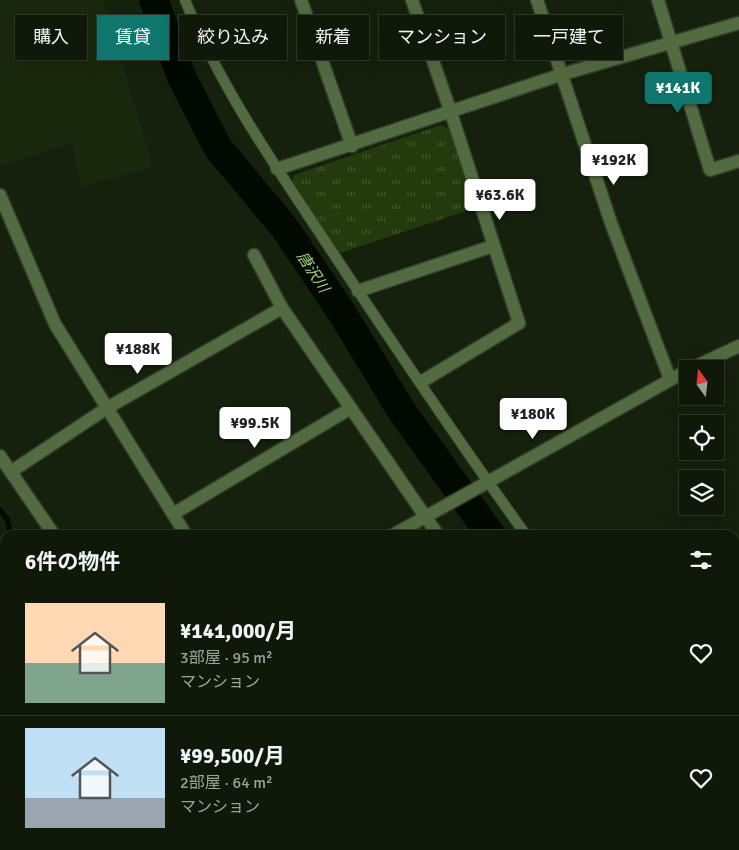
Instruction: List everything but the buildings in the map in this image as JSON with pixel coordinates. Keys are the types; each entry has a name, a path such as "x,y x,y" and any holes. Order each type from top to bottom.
{"street":[{"path":"301,0 352,146"},
{"path":"412,0 519,323 421,382"},
{"path":"537,0 611,223 670,379"},
{"path":"658,0 710,170 739,161"},
{"path":"278,169 352,146 563,74 739,23"},
{"path":"0,195 55,324 183,530"},
{"path":"358,291 493,246"},
{"path":"254,254 282,308 435,530"},
{"path":"12,471 107,408 282,308"},
{"path":"709,360 739,346"},
{"path":"401,530 679,374"},
{"path":"173,514 350,408"},
{"path":"0,456 51,530"}],"lane":[{"path":"185,0 210,56 242,116 358,291 522,530"}],"shaded area":[{"path":"0,0 103,0 107,15 97,15 97,60 121,60 153,167 81,187 72,143 0,166"}],"green space":[{"path":"441,125 449,129 475,208 340,253 292,183 294,175"}],"waterway":[{"name":"唐沢川","path":"154,0 181,76 218,148 284,227 342,313 401,410 487,530"},
{"path":"0,510 7,519 10,530"}]}
